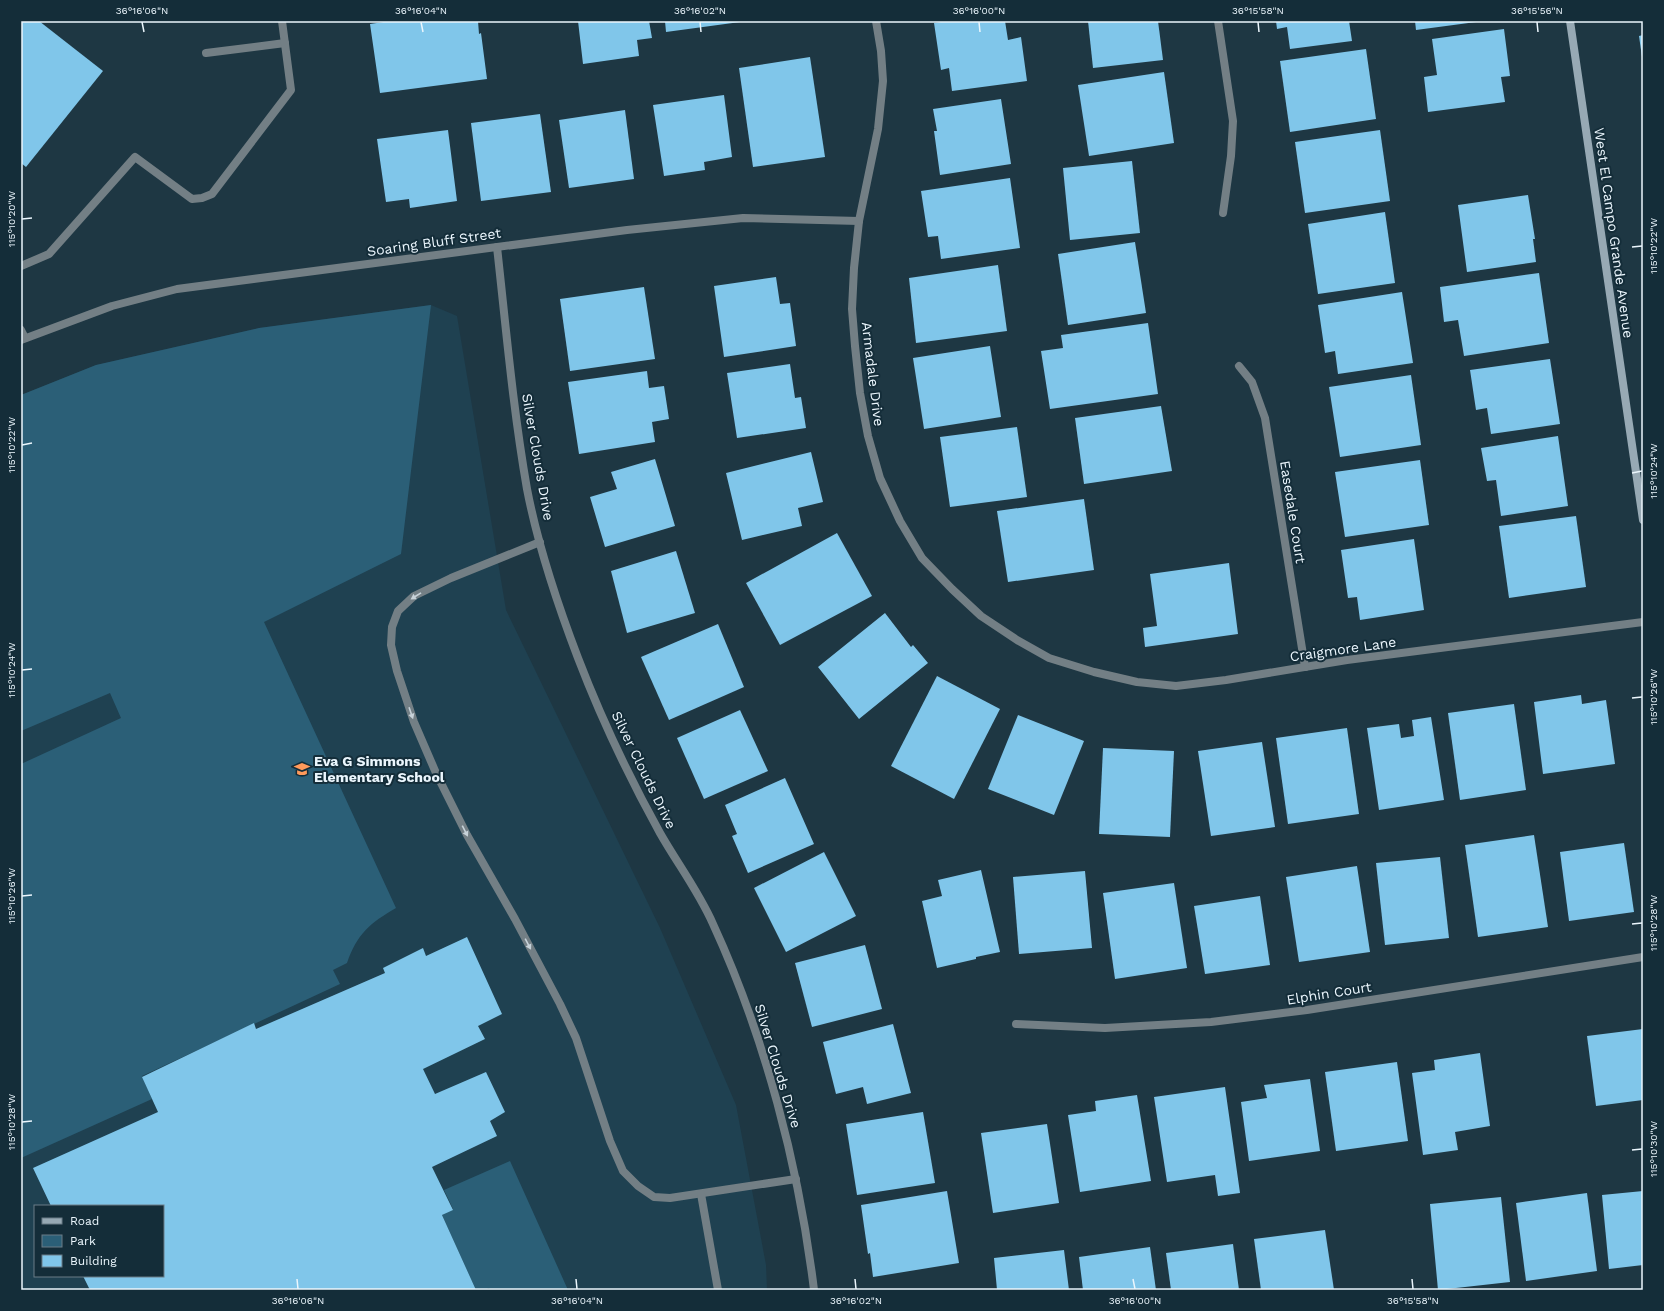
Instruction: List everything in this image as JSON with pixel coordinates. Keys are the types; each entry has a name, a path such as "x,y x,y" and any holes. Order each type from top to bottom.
{"street":[{"path":"21,266 49,254 135,157 192,198 202,198 212,194 291,90 282,21"},
{"name":"Armadale Drive","path":"876,21 882,50 883,81 878,129 859,221 854,268 853,302 854,346 860,393 868,436 880,478 900,521 922,558 981,616 1017,640 1049,658"},
{"path":"1218,21 1233,121 1231,156 1223,214"},
{"name":"West El Campo Grande Avenue","path":"1570,21 1643,520"},
{"path":"206,53 285,43"},
{"name":"Soaring Bluff Street","path":"23,339 112,306 177,289 627,230 743,218 859,221"},
{"name":"Silver Clouds Drive","path":"497,247 514,398 528,491 548,573 578,659 626,769 660,834 712,922 744,1001 775,1093 796,1179 809,1246 814,1290"},
{"path":"21,330 23,339"},
{"name":"Easedale Court","path":"1240,366 1252,382 1265,418 1304,667"},
{"path":"540,542 451,578 414,596 398,611 392,627 391,645 397,671 414,722 436,773 467,835 515,919 560,1004 572,1031 610,1141 623,1171 638,1186 654,1197 670,1198 796,1179"},
{"name":"Craigmore Lane","path":"1049,658 1094,672 1137,682 1176,686 1304,667 1643,622"},
{"name":"Elphin Court","path":"1016,1024 1105,1028 1211,1022 1308,1010 1643,957"},
{"path":"701,1194 718,1290"}],"shaded area":[{"name":"Eva G Simmons Elementary School","path":"431,305 457,316 506,610 660,928 736,1105 766,1265 767,1290 21,1290 21,395 96,365 259,328"}],"green space":[{"path":"431,305 401,554 264,622 396,908 372,924 355,944 347,963 333,970 340,984 142,1076 152,1099 21,1158 21,764 121,718 110,693 21,731 21,395 96,365 259,328"},
{"path":"510,1161 568,1290 490,1290 489,1288 485,1290 476,1290 442,1215 453,1209 444,1190"}],"building":[{"path":"21,21 39,21 103,71 26,167 21,163"},
{"path":"390,21 478,21 487,79 380,93 370,24"},
{"path":"578,21 649,21 652,38 637,40 639,56 583,64"},
{"path":"665,21 740,21 740,22 666,32"},
{"path":"948,21 1005,21 1008,40 1021,37 1027,81 952,91 949,68 941,70 934,23"},
{"path":"1088,21 1158,21 1163,60 1093,68"},
{"path":"1276,21 1349,21 1352,41 1290,49 1287,27 1277,29"},
{"path":"1415,21 1476,21 1476,22 1416,30"},
{"path":"1504,29 1510,76 1501,77 1505,102 1428,112 1424,77 1437,75 1432,39"},
{"path":"1643,35 1643,57 1642,57 1639,36"},
{"path":"1366,49 1376,119 1290,132 1280,61"},
{"path":"810,57 825,157 753,167 739,68"},
{"path":"1164,72 1174,143 1089,156 1078,85"},
{"path":"724,95 732,157 704,162 705,170 664,176 653,105"},
{"path":"1001,99 1011,164 940,175 934,131 937,131 933,109"},
{"path":"625,110 634,179 569,188 559,120"},
{"path":"540,114 551,192 481,201 471,123"},
{"path":"448,130 457,201 410,208 409,199 386,202 377,139"},
{"path":"1380,130 1390,201 1305,213 1295,142"},
{"path":"1132,161 1140,233 1070,240 1063,168"},
{"path":"1010,178 1020,248 941,259 938,236 928,237 921,191"},
{"path":"1528,195 1535,239 1533,239 1536,262 1467,272 1458,205"},
{"path":"1385,212 1395,283 1318,294 1308,224"},
{"path":"1135,242 1146,313 1068,325 1058,254"},
{"path":"998,265 1007,331 916,343 909,278"},
{"path":"1539,273 1549,343 1464,356 1458,320 1444,322 1440,287"},
{"path":"776,277 780,304 790,303 796,346 724,357 714,286"},
{"path":"644,287 655,359 570,371 560,299"},
{"path":"1402,292 1413,363 1338,374 1335,351 1325,353 1318,305"},
{"path":"1148,323 1158,394 1050,409 1041,351 1063,348 1061,335"},
{"path":"990,346 1001,417 924,429 913,358"},
{"path":"1550,359 1560,424 1491,434 1487,408 1476,410 1470,370"},
{"path":"790,364 795,398 801,397 806,428 737,438 727,373"},
{"path":"647,371 649,388 664,386 669,419 652,422 655,442 579,454 568,382"},
{"path":"1411,375 1421,445 1340,457 1329,387"},
{"path":"1161,406 1172,471 1084,484 1075,418"},
{"path":"1017,427 1027,497 950,507 940,437"},
{"path":"1558,436 1568,506 1501,516 1496,480 1487,481 1481,448"},
{"path":"811,452 823,502 798,508 802,526 742,540 726,473"},
{"path":"655,459 675,526 605,547 590,497 617,489 611,472"},
{"path":"1420,460 1429,525 1345,537 1335,472"},
{"path":"1084,499 1094,570 1008,582 997,511"},
{"path":"1576,516 1586,587 1509,598 1499,526"},
{"path":"837,533 872,596 780,645 746,583"},
{"path":"1414,539 1424,610 1360,620 1357,597 1348,598 1341,550"},
{"path":"676,551 695,613 627,633 611,571"},
{"path":"1229,563 1238,634 1145,647 1143,628 1157,626 1150,574"},
{"path":"885,613 911,647 913,645 928,663 859,719 818,667"},
{"path":"718,624 744,687 669,720 641,657"},
{"path":"937,676 1000,709 954,799 891,766"},
{"path":"1581,695 1582,704 1606,700 1615,764 1543,774 1534,702"},
{"path":"1514,704 1526,790 1460,800 1448,713"},
{"path":"740,710 768,771 704,799 677,738"},
{"path":"1018,715 1084,741 1054,815 988,789"},
{"path":"1431,717 1444,800 1379,810 1367,728 1399,724 1401,738 1414,736 1412,720"},
{"path":"1347,728 1359,814 1288,824 1276,738"},
{"path":"1262,742 1275,827 1211,836 1198,751"},
{"path":"1103,748 1174,751 1170,837 1099,834"},
{"path":"785,778 814,844 748,873 732,836 737,834 725,805"},
{"path":"1534,835 1548,927 1478,937 1465,845"},
{"path":"1624,843 1634,912 1569,921 1560,852"},
{"path":"824,852 856,916 786,952 754,888"},
{"path":"1440,857 1449,938 1385,945 1376,863"},
{"path":"1357,866 1370,952 1299,962 1286,877"},
{"path":"981,870 1000,952 937,968 922,901 942,896 938,880"},
{"path":"1085,871 1092,948 1019,954 1013,877"},
{"path":"1174,883 1187,968 1115,979 1103,893"},
{"path":"1260,896 1270,965 1205,974 1194,906"},
{"path":"467,937 502,1014 478,1026 485,1039 423,1069 435,1094 486,1072 505,1112 490,1121 497,1136 432,1167 453,1210 442,1215 476,1290 90,1290 84,1277 164,1277 164,1205 51,1205 33,1168 158,1112 142,1077 254,1023 256,1029 385,973 383,968 423,948 426,956"},
{"path":"865,945 882,1009 812,1027 795,963"},
{"path":"893,1024 911,1093 867,1104 863,1087 836,1094 823,1042"},
{"path":"1643,1029 1643,1100 1596,1106 1587,1036"},
{"path":"1480,1053 1490,1126 1455,1132 1458,1150 1423,1155 1412,1073 1435,1070 1434,1060"},
{"path":"1397,1062 1408,1141 1336,1151 1325,1072"},
{"path":"1310,1079 1320,1151 1249,1161 1241,1102 1267,1098 1264,1085"},
{"path":"1225,1087 1240,1193 1218,1196 1215,1175 1167,1182 1154,1097"},
{"path":"1137,1095 1151,1181 1080,1192 1068,1115 1096,1111 1095,1101"},
{"path":"923,1112 935,1183 857,1195 846,1124"},
{"path":"1047,1124 1059,1203 993,1213 981,1133"},
{"path":"947,1191 959,1263 873,1277 861,1205"},
{"path":"1643,1191 1643,1265 1609,1269 1602,1195"},
{"path":"1587,1193 1597,1271 1526,1281 1516,1203"},
{"path":"1501,1197 1510,1282 1438,1290 1430,1204"},
{"path":"1325,1230 1334,1290 1261,1290 1254,1239"},
{"path":"1233,1244 1239,1290 1171,1290 1166,1253"},
{"path":"1150,1247 1156,1290 1083,1290 1079,1257"},
{"path":"1064,1250 1069,1290 997,1290 994,1258"}],"place":[{"name":"Eva G Simmons Elementary School","path":"302,769"}]}
